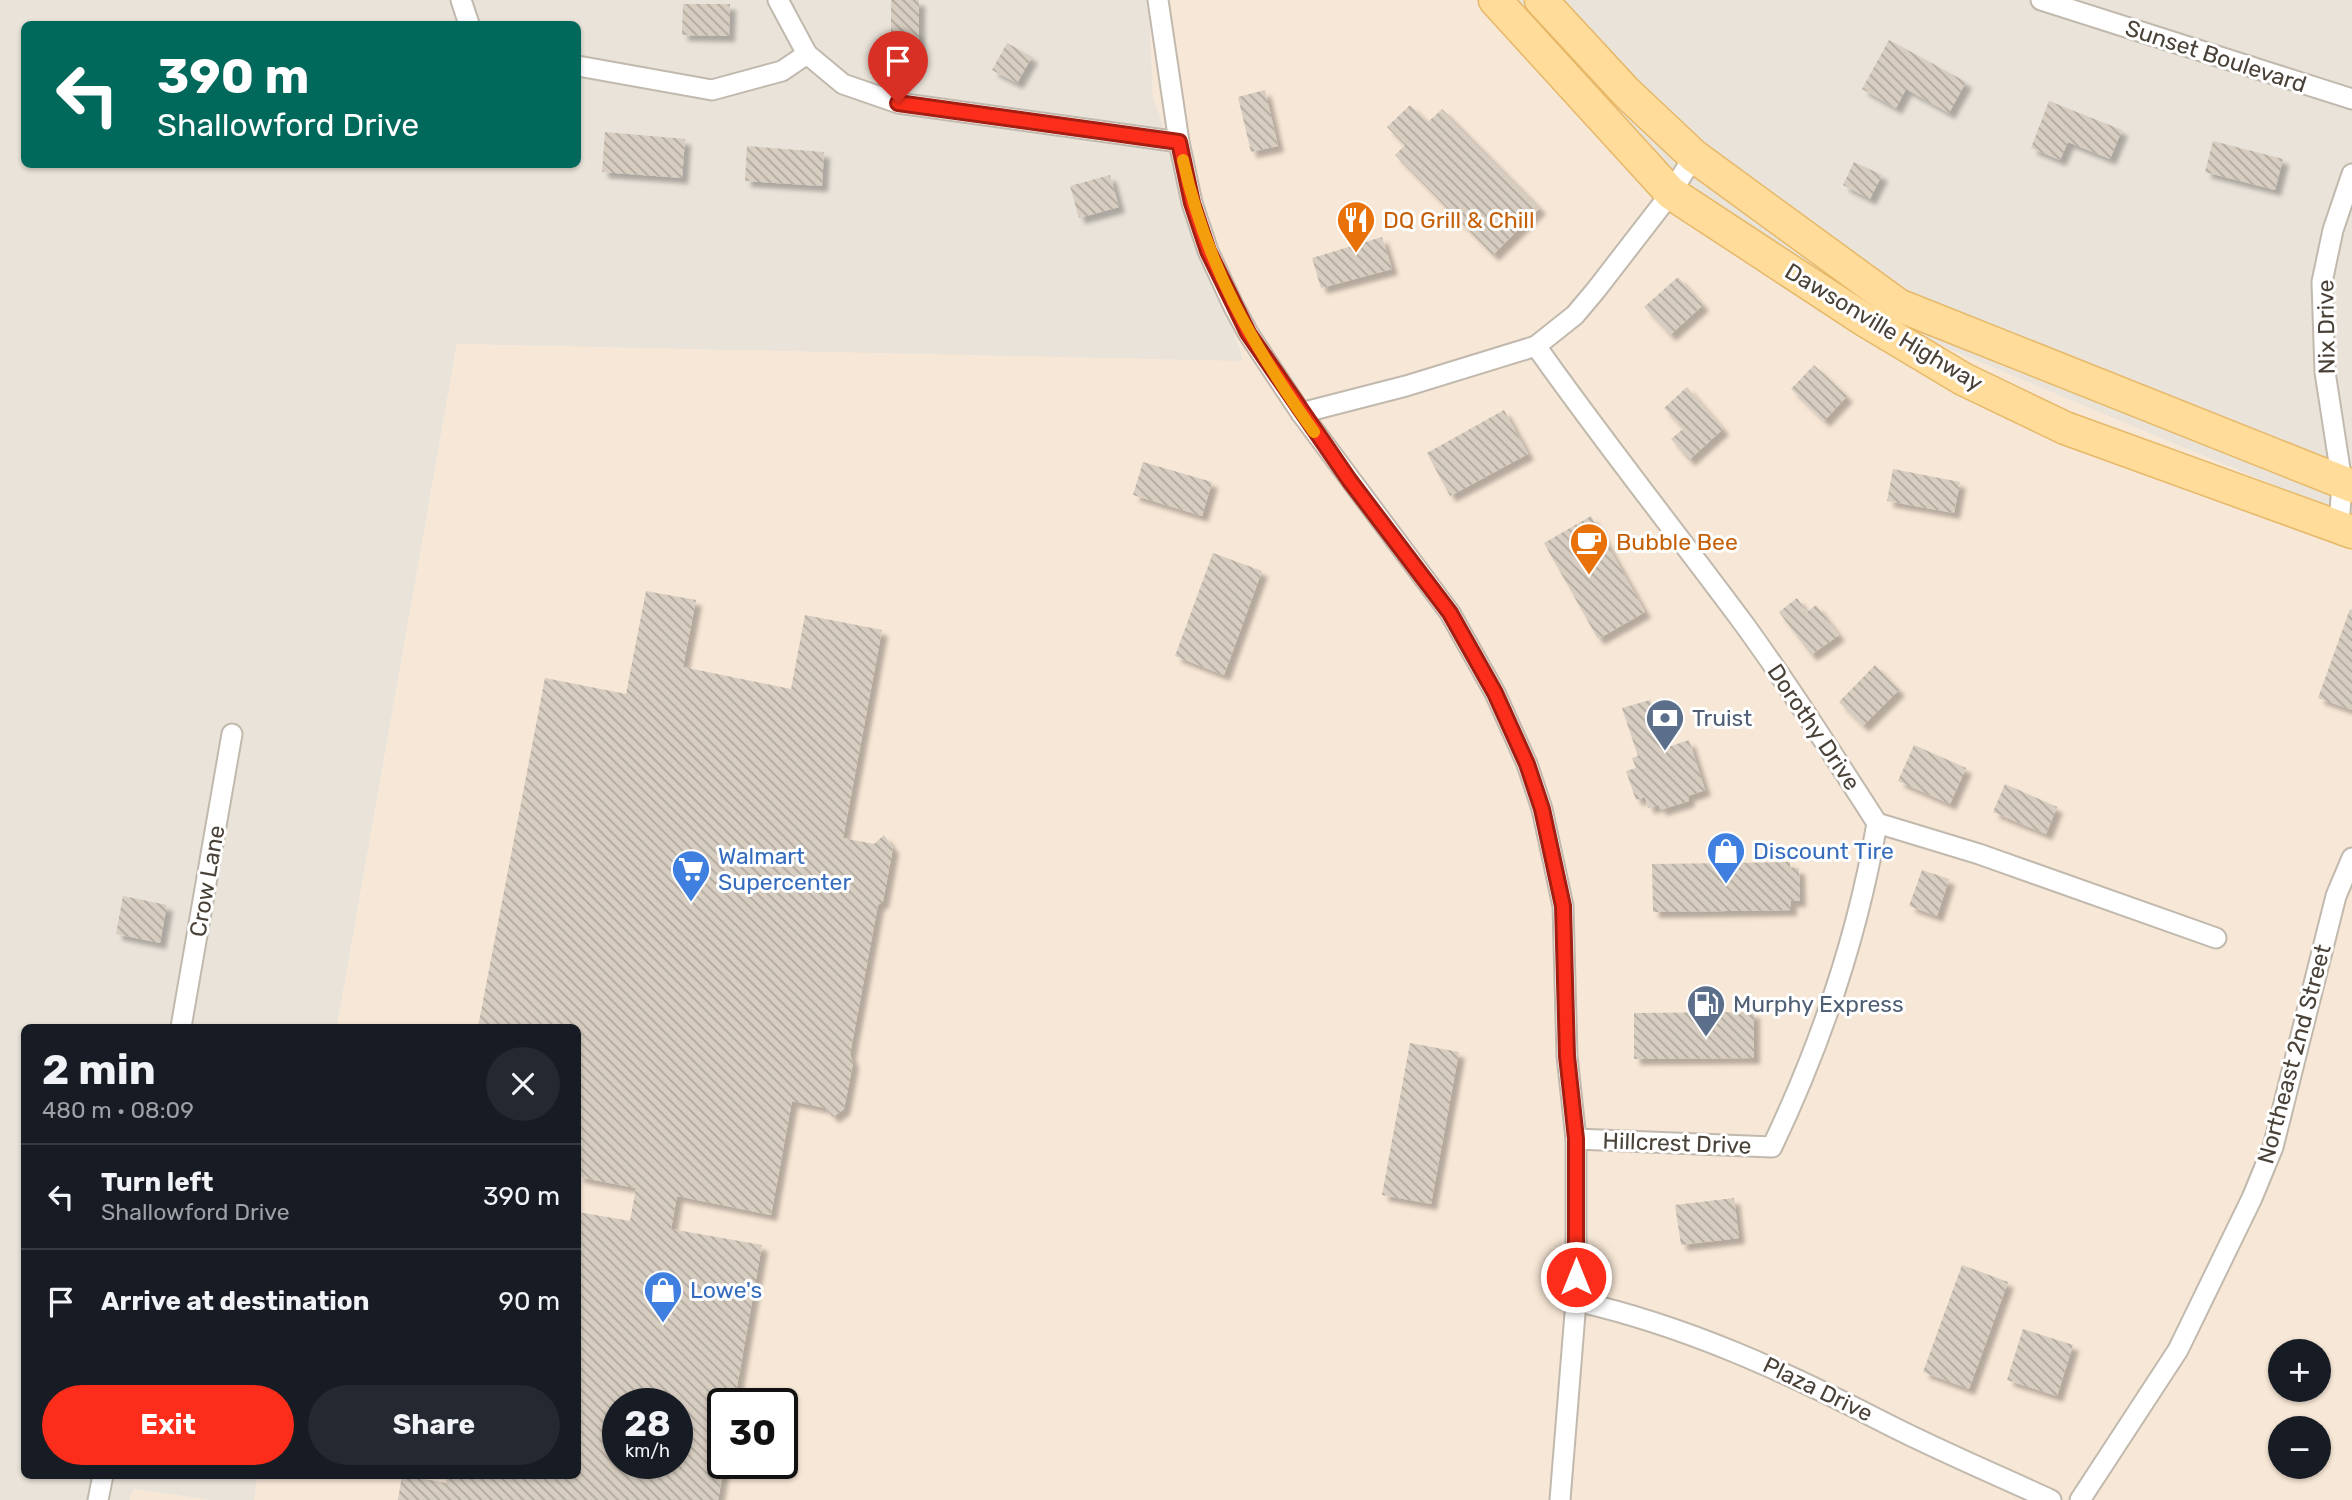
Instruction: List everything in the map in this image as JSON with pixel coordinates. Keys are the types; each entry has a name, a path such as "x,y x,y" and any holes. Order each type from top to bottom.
{"main road":[{"name":"Dawsonville Highway","path":"1495,0 1671,193 1866,321 1972,383 2065,428 2346,529"},
{"name":"Dawsonville Highway","path":"1541,0 1626,92 1695,156 1898,305 2347,484"}],"street":[{"path":"461,0 467,21"},
{"path":"778,0 807,54 843,84 898,103 1179,142"},
{"path":"1157,0 1179,142 1192,203 1208,251 1248,333 1301,413 1450,613 1495,693 1527,764 1542,809 1563,906 1567,1056 1576,1139 1576,1301 1560,1500"},
{"name":"Sunset Boulevard","path":"2040,0 2352,99"},
{"path":"581,67 712,90 782,71 807,54"},
{"path":"1301,413 1406,386 1536,346 1575,315 1671,193 1695,156"},
{"name":"Nix Drive","path":"2346,529 2347,484 2325,372 2322,282 2333,230 2352,174"},
{"name":"Dorothy Drive","path":"1536,346 1618,462 1743,623 1807,714 1877,823"},
{"name":"Crow Lane","path":"182,1024 232,734"},
{"path":"1877,823 1979,854 2216,938"},
{"name":"Hillcrest Drive","path":"1576,1139 1772,1147 1810,1060 1848,951 1868,878 1877,823"},
{"name":"Northeast 2nd Street","path":"2081,1500 2178,1350 2206,1300 2252,1198 2273,1147 2336,897 2352,858"},
{"name":"Plaza Drive","path":"1576,1301 1618,1310 1730,1348 2051,1500"},
{"path":"98,1500 102,1479"}],"shaded area":[{"path":"0,0 1149,0 1153,96 1244,362 457,344 338,1024 21,1024 21,1479 257,1479 254,1500 210,1500 133,1489 130,1500 0,1500"},
{"path":"1149,0 1509,0 1637,143 1834,301 2352,518 2352,1500 254,1500 257,1479 581,1479 581,1024 338,1024 457,344 1244,361 1153,96"},
{"path":"1509,0 2352,0 2352,518 1834,301 1637,143"},
{"path":"133,1489 210,1500 130,1500"}],"building":[{"path":"891,0 919,0 919,46 891,46"},
{"path":"683,4 730,4 729,36 682,35"},
{"path":"1889,40 1966,82 1949,113 1906,89 1896,108 1862,89"},
{"path":"1007,43 1032,57 1017,83 992,70"},
{"path":"1265,90 1278,146 1251,152 1238,97"},
{"path":"2049,101 2122,130 2110,159 2068,142 2060,160 2031,148"},
{"path":"1410,105 1428,122 1442,109 1540,208 1493,255 1395,155 1405,145 1387,127"},
{"path":"605,132 685,139 682,178 602,172"},
{"path":"2213,141 2283,159 2275,190 2205,172"},
{"path":"747,146 824,152 822,186 745,181"},
{"path":"1854,162 1882,175 1870,199 1843,185"},
{"path":"1110,175 1119,207 1079,218 1070,186"},
{"name":"DQ Grill & Chill","path":"1382,237 1392,269 1321,288 1312,258"},
{"path":"1678,277 1703,305 1670,335 1644,307"},
{"path":"1814,365 1847,396 1824,421 1791,389"},
{"path":"1687,387 1723,429 1689,460 1671,439 1683,429 1664,408"},
{"path":"1504,410 1528,454 1450,496 1427,453"},
{"path":"1143,462 1212,482 1202,516 1133,495"},
{"path":"1893,469 1960,482 1954,513 1887,501"},
{"path":"1591,516 1645,612 1598,639 1544,543"},
{"path":"1213,553 1262,571 1224,675 1175,656"},
{"name":"Walmart Supercenter","path":"646,591 696,600 683,667 791,689 805,615 882,630 843,838 874,844 884,835 893,848 883,901 878,905 850,1054 853,1063 844,1109 833,1117 825,1108 792,1101 771,1215 677,1196 671,1229 762,1245 737,1388 707,1388 707,1479 722,1479 718,1500 398,1500 401,1479 446,1483 447,1479 581,1479 581,1213 630,1221 636,1188 581,1178 581,1024 479,1024 545,678 626,694"},
{"path":"1797,598 1807,612 1816,605 1839,635 1811,655 1779,612"},
{"path":"2350,609 2352,610 2352,710 2318,698"},
{"path":"1875,665 1899,690 1863,726 1839,702"},
{"name":"Truist","path":"1650,700 1665,748 1689,740 1705,790 1688,796 1689,801 1660,810 1659,805 1648,808 1645,797 1636,800 1626,771 1636,768 1632,758 1638,756 1622,708"},
{"path":"1914,745 1966,768 1950,804 1898,781"},
{"path":"2005,784 2057,807 2046,834 1993,812"},
{"name":"Discount Tire","path":"1790,862 1790,868 1799,868 1800,901 1791,901 1791,910 1653,912 1652,864"},
{"path":"1922,870 1949,879 1937,916 1909,906"},
{"path":"123,896 167,905 160,943 116,934"},
{"path":"1754,1012 1754,1058 1634,1059 1634,1013"},
{"path":"1410,1043 1459,1052 1431,1204 1382,1195"},
{"path":"1734,1198 1739,1238 1681,1245 1675,1205"},
{"path":"1962,1265 2008,1282 1969,1389 1923,1372"},
{"path":"2023,1329 2073,1345 2057,1396 2007,1380"}],"slow traffic":[{"path":"1183,160 1192,203 1208,251 1233,305 1248,333 1314,432"}],"place":[{"name":"DQ Grill & Chill","path":"1356,254"},
{"name":"Bubble Bee","path":"1589,576"},
{"name":"Truist","path":"1665,752"},
{"name":"Discount Tire","path":"1726,885"},
{"name":"Walmart Supercenter","path":"691,903"},
{"name":"Murphy Express","path":"1706,1038"},
{"name":"Lowe's","path":"663,1324"}],"route":[{"path":"898,103 1179,142 1192,203 1208,251 1248,333 1350,481 1450,613 1495,693 1527,764 1542,809 1563,906 1567,1056 1576,1139 1576,1277"}]}
